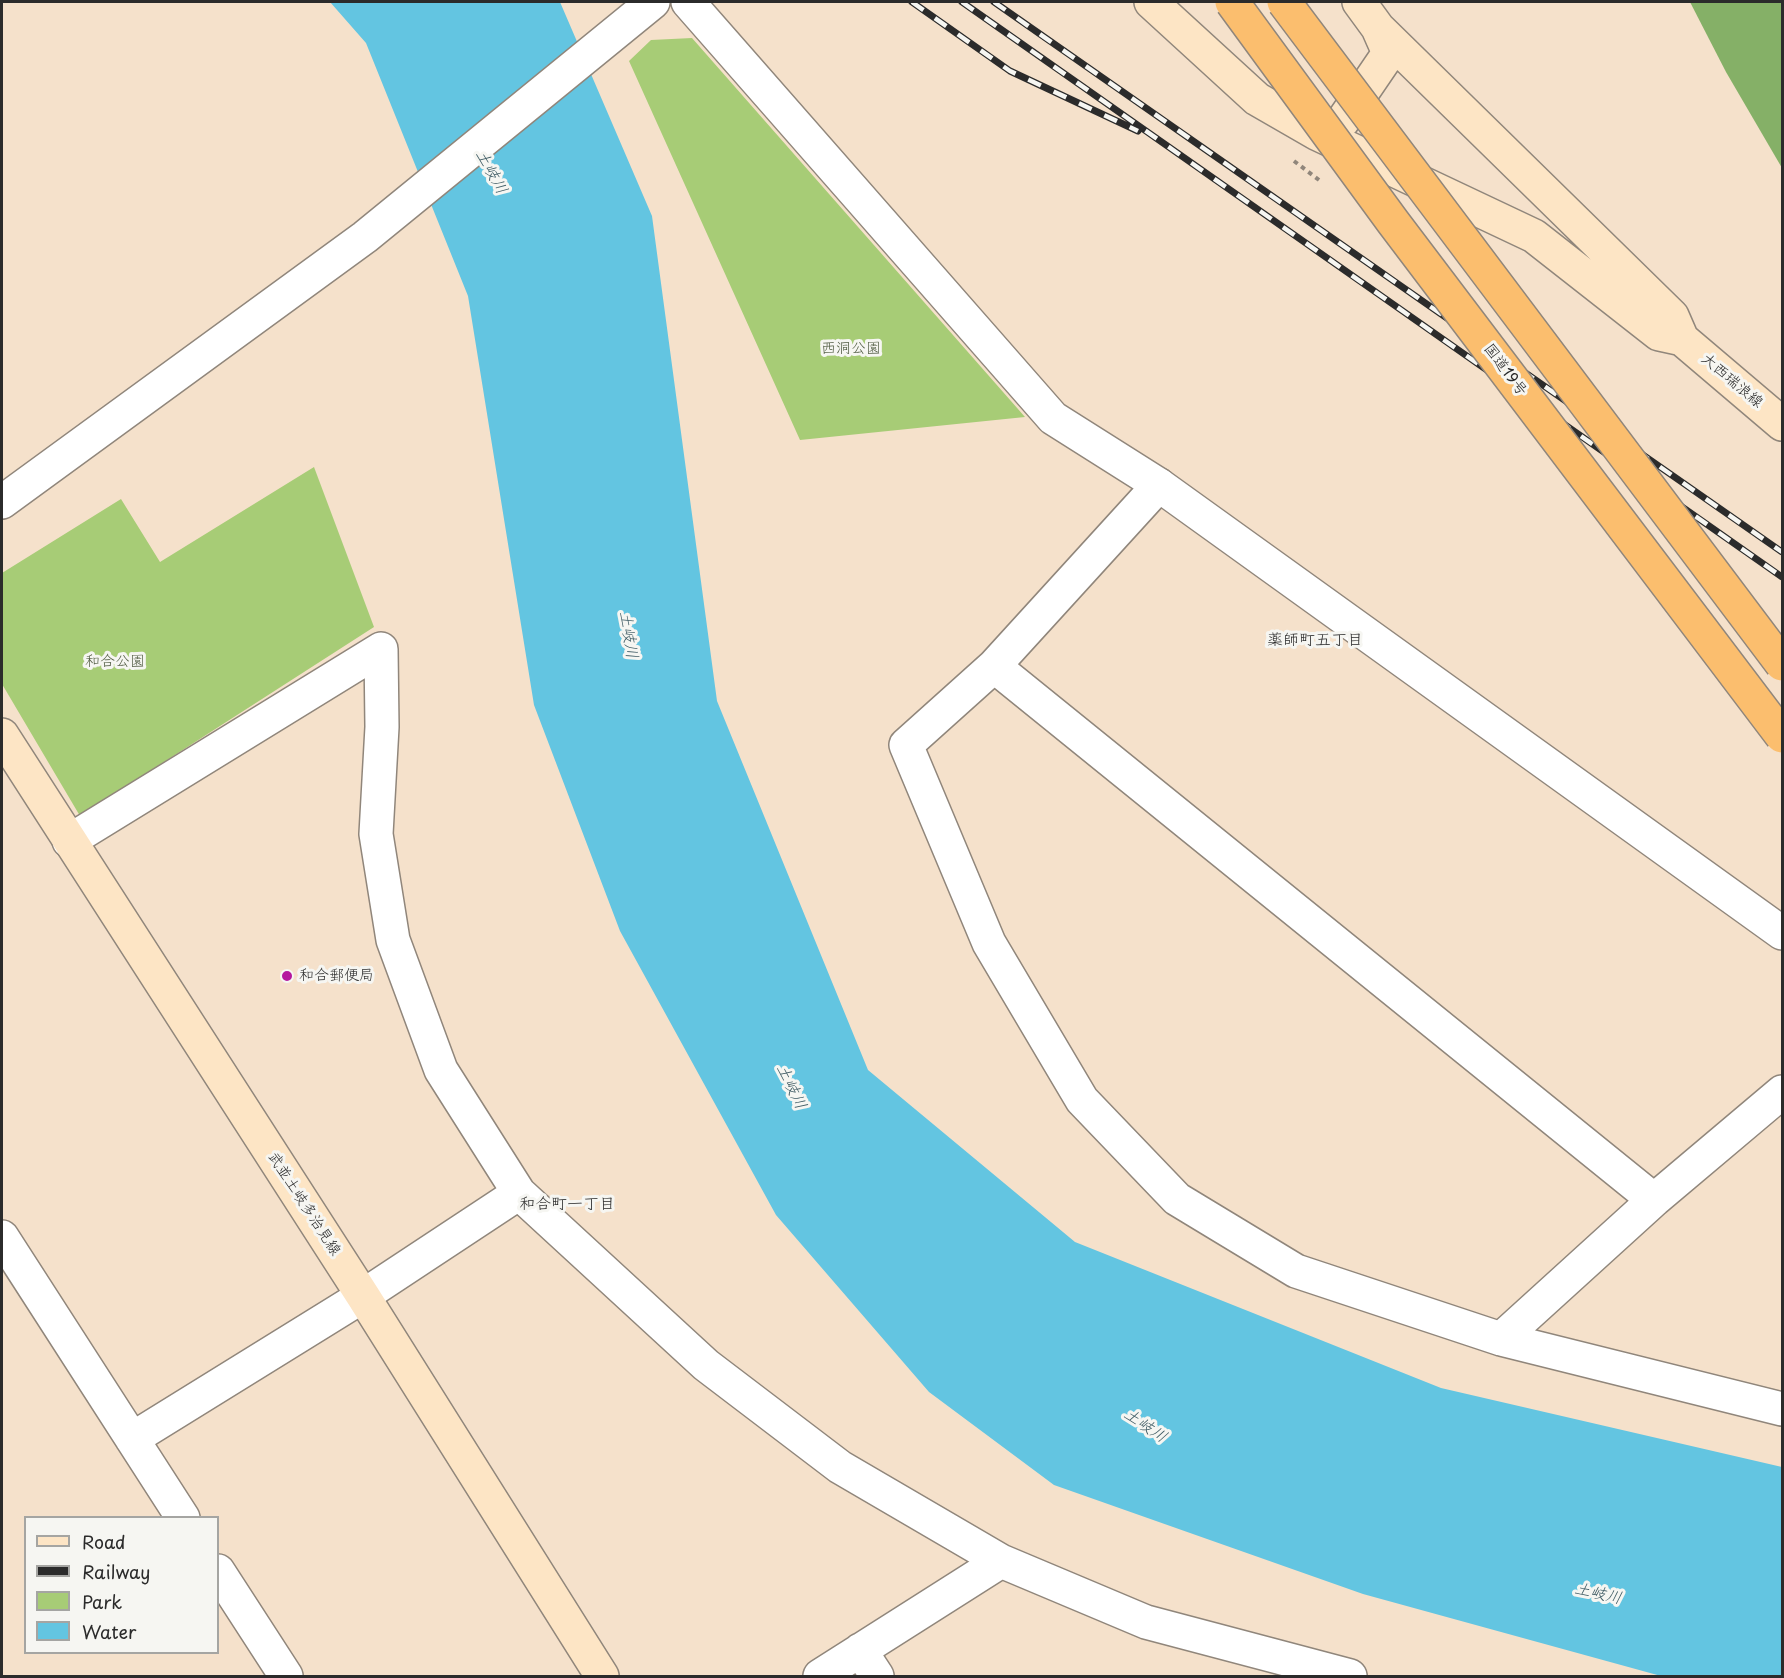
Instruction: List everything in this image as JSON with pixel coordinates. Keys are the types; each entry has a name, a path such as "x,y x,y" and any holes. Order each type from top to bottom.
{"highway":[{"name":"国道19号","path":"1232,2 1386,213 1782,736"},
{"path":"1284,2 1782,664"}],"main road":[{"path":"1151,2 1257,99 1316,133 1534,236 1659,334 1682,339"},
{"path":"1359,2 1378,28 1672,316 1682,339"},
{"path":"1316,133 1342,122 1389,53 1378,28"},
{"name":"大西瑞浪線","path":"1682,339 1782,424"},
{"name":"武並土岐多治見線","path":"2,735 363,1296 602,1677"}],"street":[{"path":"2,502 365,237 653,2"},
{"path":"688,2 1053,418 1159,485 1782,933"},
{"path":"1159,485 994,666 906,745 989,943 1082,1100 1177,1199 1296,1271 1501,1339 1782,1409"},
{"path":"69,841 381,649 382,727 376,834 393,940 441,1070 519,1193 706,1365 840,1467 1001,1561 1146,1622 1350,1677"},
{"path":"994,666 1654,1200"},
{"path":"1501,1339 1654,1200 1782,1092"},
{"path":"132,1438 363,1296 519,1193"},
{"path":"7,1256 132,1438 182,1516"},
{"path":"820,1677 869,1663 1001,1561"},
{"path":"219,1573 286,1677"}],"green space":[{"path":"1690,2 1782,2 1782,168 1726,72"},
{"name":"西洞公園","path":"692,38 1025,417 800,440 629,61 651,40"},
{"name":"和合公園","path":"314,467 374,627 80,816 2,684 2,573 121,499 160,562"}],"water":[{"name":"土岐川","path":"330,2 560,2 652,216 717,701 868,1070 1075,1242 1441,1388 1782,1467 1782,1676 1661,1676 1363,1594 1054,1485 929,1392 776,1215 620,931 534,705 468,296 366,43"}],"railway":[{"path":"912,2 1010,71 1138,131"},
{"path":"962,2 1782,577"},
{"path":"994,2 1782,552"}],"place":[{"name":"和合郵便局","path":"287,976"}],"district":[{"name":"薬師町五丁目","path":"1315,641"},
{"name":"和合町一丁目","path":"567,1205"}]}
